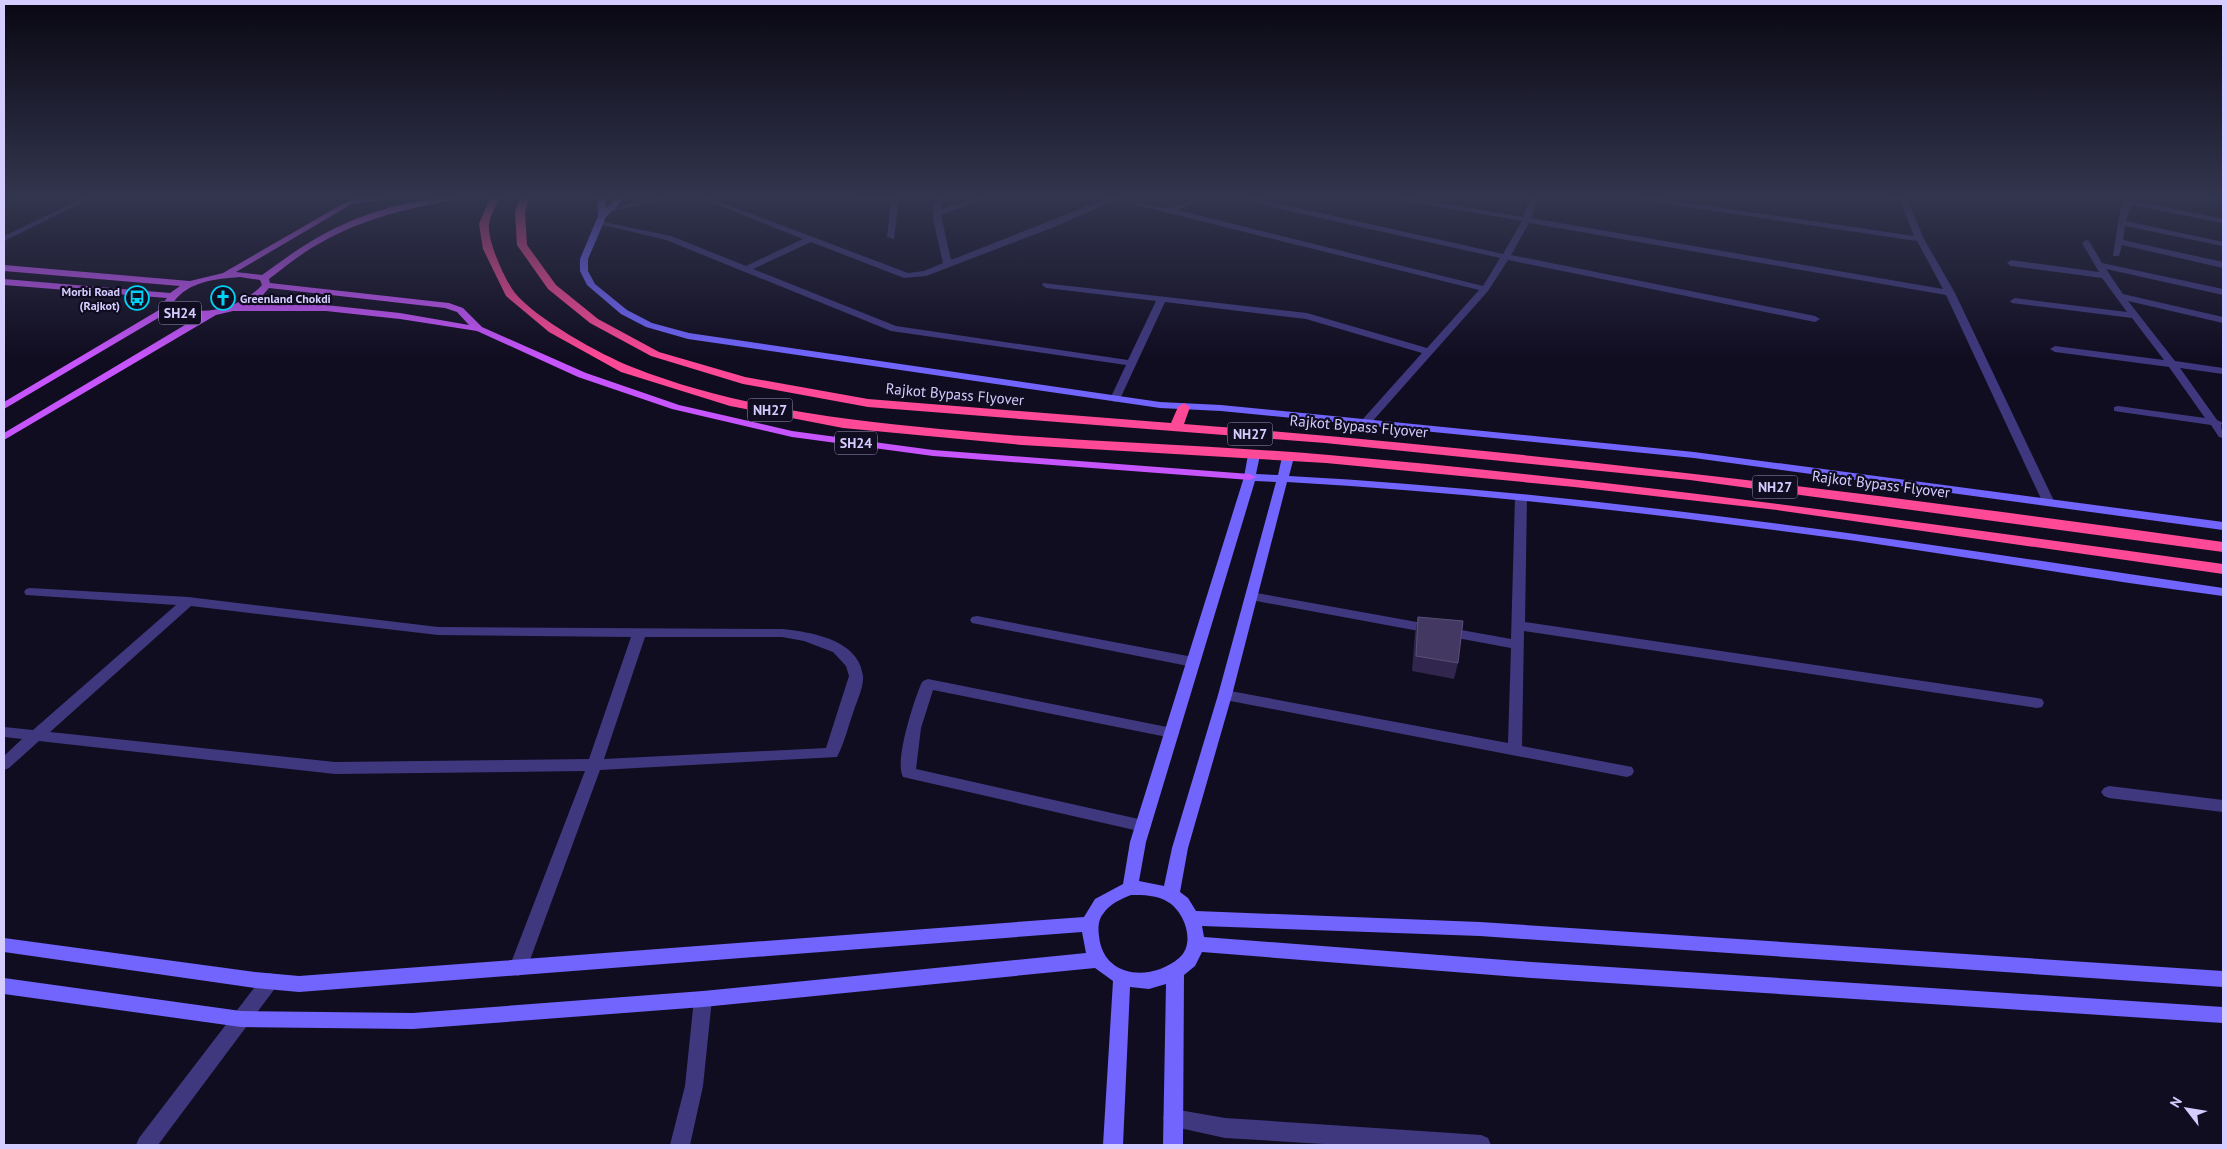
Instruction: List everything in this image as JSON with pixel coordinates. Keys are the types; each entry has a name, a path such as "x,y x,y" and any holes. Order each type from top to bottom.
{"highway":[{"name":"NH27","path":"489,252 510,294 553,330 625,369 730,402 843,424 1022,441 1288,457 1574,482 1776,506 2223,569"},
{"name":"Rajkot Bypass Flyover","path":"527,252 552,287 594,321 655,354 743,380 868,403 1464,452 1680,475 2041,521 2223,547"},
{"path":"1176,428 1184,407"}],"main road":[{"path":"223,275 264,252"},
{"path":"265,282 304,252"},
{"name":"SH24","path":"4,268 192,284"},
{"name":"SH24","path":"4,282 171,296 192,284 223,275 254,275 265,282 446,305 465,313 479,329"},
{"name":"SH24","path":"171,296 168,303 169,308 178,313 214,312 248,301 261,293 265,282"},
{"path":"4,406 169,308"},
{"name":"SH24","path":"229,308 326,308 400,316 479,329 582,375 676,407 792,434 933,454 1250,477"},
{"path":"4,436 214,312"}],"street":[{"path":"587,252 584,259 584,271 591,285 624,312 649,325 688,336 1115,399 1694,454 2223,526"},
{"path":"704,252 747,268 779,284 894,329 1131,363"},
{"path":"747,268 783,252"},
{"path":"843,252 907,276 926,273 981,252"},
{"path":"945,252 948,264"},
{"path":"1335,252 1485,289"},
{"path":"1482,252 1814,319"},
{"path":"1366,422 1485,289 1509,252"},
{"path":"1710,252 1950,293"},
{"path":"1927,252 1950,293 2049,503"},
{"path":"2091,252 2105,276 2133,315 2219,423 2223,435"},
{"path":"2162,252 2223,265"},
{"path":"2011,263 2105,276"},
{"path":"2098,265 2223,292"},
{"path":"1046,285 1307,316 1429,352"},
{"path":"2120,296 2223,320"},
{"path":"1115,399 1161,300"},
{"path":"2015,300 2133,315"},
{"path":"2055,349 2223,371"},
{"path":"2118,409 2219,423"},
{"path":"1130,888 1143,826 1250,477 1254,455"},
{"path":"1171,894 1180,848 1225,695 1288,457"},
{"path":"1250,477 1521,497 1743,521 2223,592"},
{"path":"1515,748 1519,645 1521,497"},
{"path":"4,732 336,768 595,765 832,753 856,677 850,658 813,637 782,632 640,631 504,633 438,631 188,601 30,592"},
{"path":"1251,596 1519,645"},
{"path":"4,764 188,601"},
{"path":"977,620 1193,662"},
{"path":"1519,626 2037,703"},
{"path":"518,968 595,765 640,631"},
{"path":"1143,826 908,773 911,737 922,697 928,684 1172,732"},
{"path":"1225,695 1515,748 1627,771"},
{"path":"2109,792 2223,806"},
{"path":"1130,888 1151,888 1171,894 1184,904 1193,918 1196,944 1189,960 1175,972 1150,981 1122,978 1108,971 1097,960 1090,942 1090,924 1098,907 1112,895 1130,888"},
{"path":"1193,918 1480,929 2223,979"},
{"path":"4,945 299,984 1090,924"},
{"path":"1196,944 1518,969 2223,1015"},
{"path":"4,986 241,1019 413,1021 703,999 1097,960"},
{"path":"1173,1145 1175,972"},
{"path":"1113,1145 1122,978"},
{"path":"146,1145 270,981"},
{"path":"680,1145 694,1086 703,999"},
{"path":"1174,1118 1225,1128 1481,1145"}],"building":[{"path":"1418,617 1463,621 1458,663 1416,656"}],"place":[{"name":"Morbi Road (Rajkot)","path":"137,298"},
{"name":"Greenland Chokdi","path":"223,298"}]}
